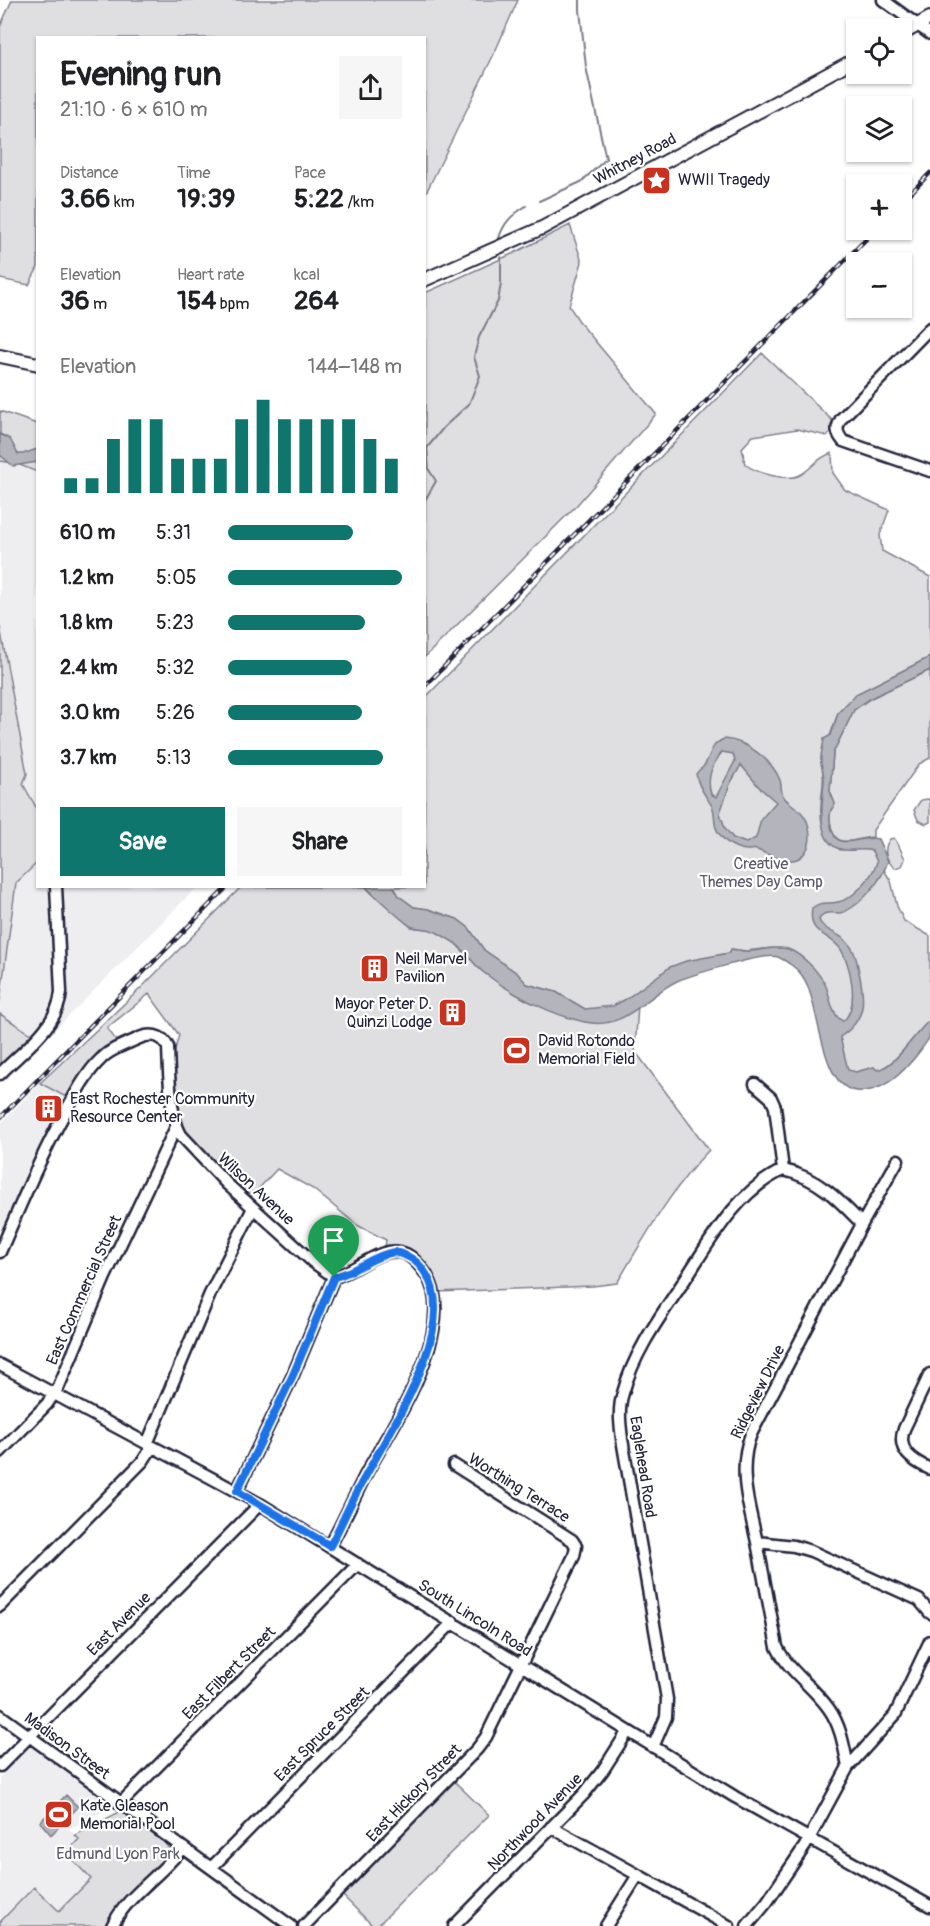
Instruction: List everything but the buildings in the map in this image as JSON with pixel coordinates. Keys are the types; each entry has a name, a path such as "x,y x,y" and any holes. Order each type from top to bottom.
{"main road":[{"path":"912,27 930,18"},
{"name":"Whitney Road","path":"426,279 542,228 846,64"},
{"path":"0,356 36,364"}],"street":[{"path":"884,0 930,34"},
{"path":"930,328 841,419 836,427 843,441 930,471"},
{"path":"0,1074 50,1023 59,1008 61,992 56,888"},
{"path":"0,1252 48,1144 76,1092 100,1059 112,1050 145,1035 159,1037 165,1041 168,1047 176,1127"},
{"path":"755,1084 771,1098 775,1107 783,1170 807,1178 827,1189 862,1224"},
{"name":"Wilson Avenue","path":"176,1127 202,1158 253,1208 313,1262 334,1277"},
{"name":"East Commercial Street","path":"0,1452 53,1395 105,1277 176,1127"},
{"name":"Ridgeview Drive","path":"848,1767 842,1738 830,1709 786,1662 777,1647 744,1463 748,1442 898,1160"},
{"name":"Eaglehead Road","path":"652,1747 666,1717 667,1699 621,1439 622,1395 638,1352 722,1223 755,1188 770,1176 783,1170"},
{"path":"0,1606 143,1461 210,1294 253,1208"},
{"path":"237,1491 293,1375 334,1277 344,1275 381,1255 394,1252 406,1254 427,1275 432,1285 435,1316 432,1340 409,1394 330,1546"},
{"name":"South Lincoln Road","path":"0,1365 260,1504 522,1664 652,1747 809,1839 930,1906"},
{"path":"930,1374 902,1438 903,1447 909,1456 930,1469"},
{"name":"Worthing Terrace","path":"454,1465 575,1542 574,1556 522,1664"},
{"name":"East Avenue","path":"0,1766 260,1504"},
{"path":"757,1542 794,1546 811,1551 919,1600 930,1613"},
{"name":"East Filbert Street","path":"120,1804 358,1564"},
{"name":"East Spruce Street","path":"211,1868 453,1622"},
{"path":"747,1926 767,1902 809,1839 848,1767 895,1715 930,1641"},
{"name":"East Hickory Street","path":"304,1926 477,1749 494,1725 522,1664"},
{"name":"Madison Street","path":"0,1715 291,1926"},
{"name":"Northwood Avenue","path":"454,1926 595,1782 628,1731"},
{"path":"551,1827 729,1926"},
{"path":"112,1926 120,1911 168,1866 182,1848"},
{"path":"606,1926 638,1875"}],"shaded area":[{"path":"0,434 10,439 18,454 36,449 36,462 13,466 0,455"},
{"path":"0,455 36,462 36,807 23,784 27,774 0,627"},
{"path":"930,657 930,670 871,698 854,710 833,753 830,791 835,804 830,816 834,835 843,842 878,839 888,861 876,883 858,903 844,912 824,914 819,920 824,927 850,945 861,982 863,1000 859,1016 849,1030 840,1037 848,1070 856,1072 874,1067 877,1070 884,1068 898,1056 930,1020 929,1038 912,1061 901,1073 878,1088 865,1091 850,1089 838,1080 830,1065 809,990 803,977 778,957 771,956 744,961 685,978 666,987 624,1017 612,1022 585,1022 545,1009 506,988 483,972 455,943 434,931 409,925 367,888 395,888 399,896 414,907 428,909 457,919 469,928 484,950 517,973 527,984 556,992 585,1009 613,1006 670,967 686,961 729,953 731,949 750,951 783,948 799,955 814,968 825,984 831,1005 843,1021 851,1006 852,995 847,963 839,947 815,928 811,917 812,908 819,904 838,902 856,892 867,880 877,862 872,851 840,849 832,845 823,829 824,781 821,760 824,739 831,735 838,713 856,694"},
{"path":"724,739 741,743 757,752 771,765 780,780 783,795 801,812 808,825 810,836 808,847 801,857 795,860 783,860 756,850 740,849 726,842 718,832 712,806 700,787 696,774 719,742","holes":["722,752 733,754 735,761 716,797 711,794 710,777 715,762","741,765 759,787 776,802 761,819 756,838 746,843 733,838 725,828 720,813 730,784"]},
{"path":"36,863 36,888 196,888 43,1042 0,1014 16,883"},
{"path":"40,1083 66,1097 0,1238 0,1124"},
{"path":"27,1746 36,1747 107,1799 108,1805 103,1811 69,1829 80,1839 66,1853 91,1879 59,1911 34,1887 0,1922 0,1778 5,1769"},
{"name":"Kate Gleason Memorial Pool","path":"66,1795 78,1807 51,1835 40,1822"}],"green space":[{"path":"12,0 518,0 426,193 426,36 36,36 36,271 29,285 0,279 0,27"},
{"path":"570,225 582,262 569,306 581,324 656,414 576,506 426,656 426,293"},
{"name":"Creative Themes Day Camp","path":"762,353 833,421 833,431 827,436 797,429 753,436 742,448 745,464 756,470 787,478 800,475 832,453 833,473 845,490 889,510 880,535 882,551 930,577 930,657 856,694 838,713 821,762 823,778 821,818 826,832 840,850 863,848 872,851 891,881 897,906 904,921 930,936 930,1020 883,1068 876,1070 874,1067 856,1072 848,1071 841,1049 837,1017 832,1006 799,955 786,949 746,951 732,949 729,953 719,955 639,989 635,1051 709,1150 671,1197 617,1283 437,1292 429,1270 415,1256 385,1248 386,1240 357,1225 313,1189 277,1169 248,1200 188,1136 175,1093 174,1053 179,1035 149,994 107,1028 116,1040 88,1066 66,1097 40,1083 142,987 240,888 367,888 411,927 434,930 455,943 483,972 516,994 528,1001 586,1022 585,1009 556,992 527,984 517,973 484,950 469,928 457,919 428,909 414,907 399,896 395,888 426,888 426,697"},
{"path":"0,411 36,424 36,472 15,463 0,461"},
{"path":"0,627 27,774 23,784 36,807 36,864 16,883 0,1001"},
{"path":"930,670 930,758 919,764 873,830 873,837 841,841 832,832 830,819 830,812 835,804 830,791 833,753 854,710 871,698"},
{"path":"921,800 930,800 930,822 926,824 918,820 914,810"},
{"path":"894,838 905,859 902,866 895,868 889,862 886,851 890,839"},
{"path":"0,1014 34,1036 3,1062 0,1062"},
{"path":"453,1780 489,1815 377,1926 373,1926 341,1894"},
{"name":"Edmund Lyon Park","path":"121,1811 167,1842 170,1851 161,1865 120,1903 106,1926 0,1926 0,1922 34,1887 59,1911 91,1879 66,1853 79,1839 75,1835"}],"waterway":[{"path":"539,201 581,182 606,159 586,67 580,0"},
{"path":"499,238 509,219 526,206"},
{"path":"426,498 436,481 429,470 427,448 444,427 469,404 480,376 474,357 479,337 498,301 501,257"}],"railway":[{"path":"912,192 930,173"},
{"path":"426,685 865,240"},
{"path":"0,1118 226,888"}],"place":[{"name":"WWII Tragedy","path":"657,180"},
{"name":"Neil Marvel Pavilion","path":"374,968"},
{"name":"Mayor Peter D. Quinzi Lodge","path":"453,1013"},
{"name":"David Rotondo Memorial Field","path":"517,1050"},
{"name":"East Rochester Community Resource Center","path":"49,1108"},
{"name":"Kate Gleason Memorial Pool","path":"59,1815"}],"route":[{"path":"394,1252 406,1254 422,1268 429,1278 434,1297 435,1316 434,1331 426,1358 330,1546 237,1491 293,1375 334,1277 344,1275 381,1255 394,1252"}]}
